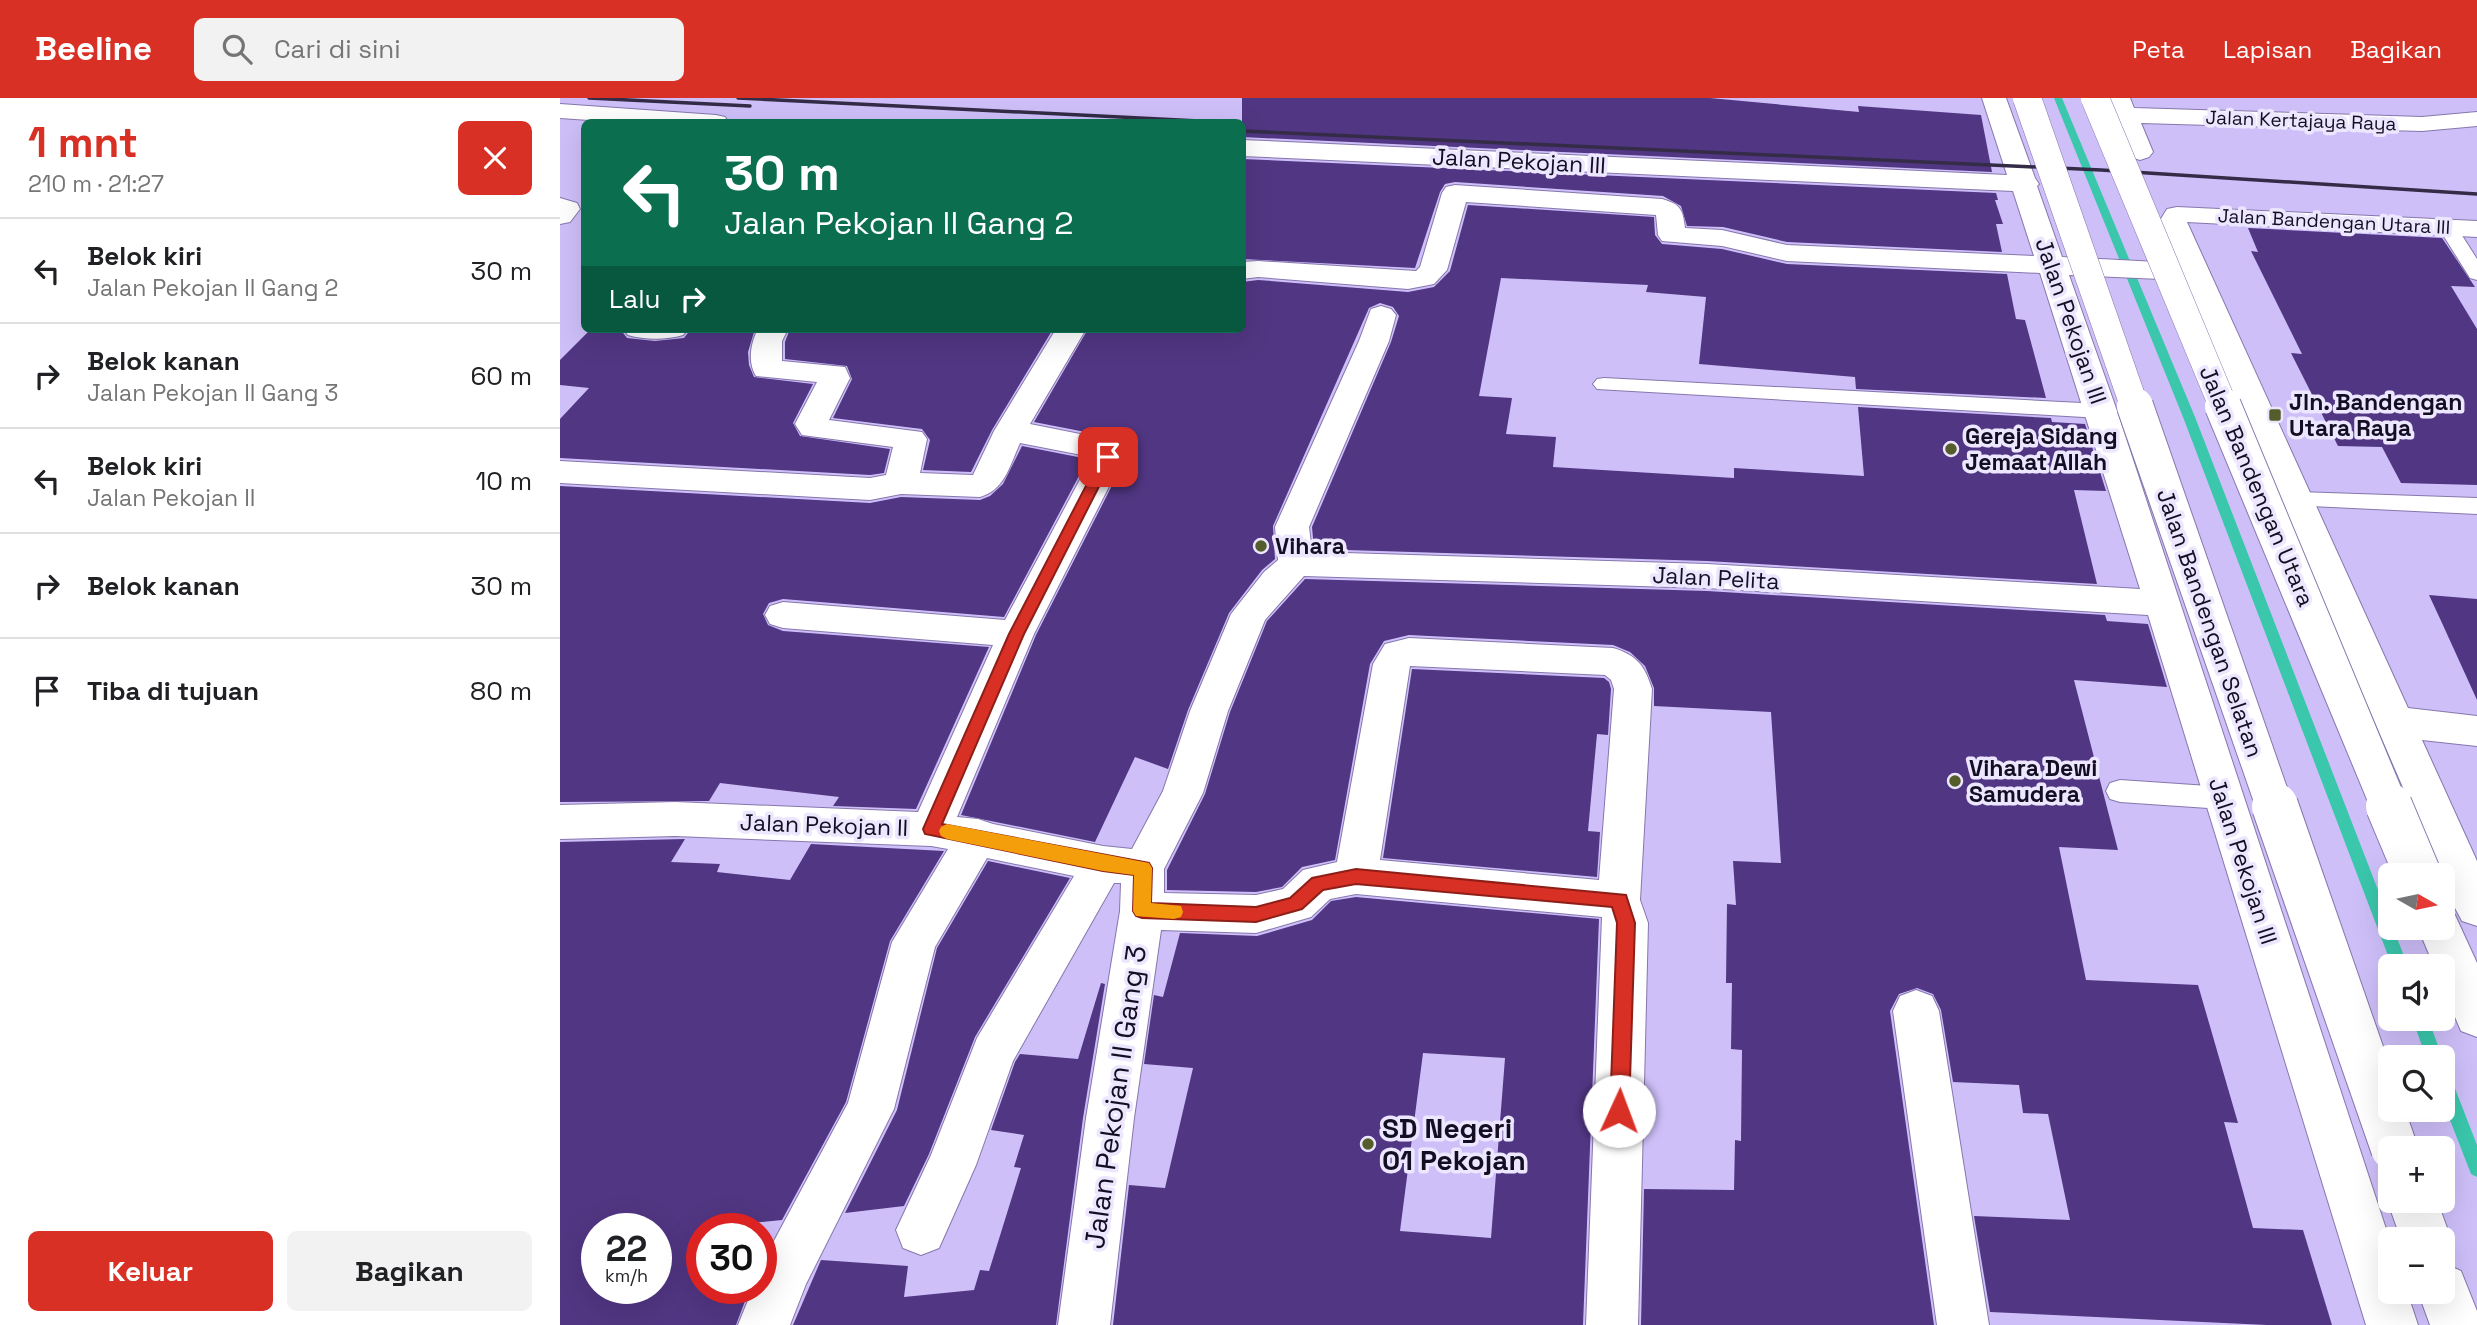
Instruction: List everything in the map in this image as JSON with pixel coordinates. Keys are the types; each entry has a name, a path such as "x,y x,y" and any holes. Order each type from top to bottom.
{"street":[{"path":"1994,98 2026,184"},
{"name":"Jalan Bandengan Selatan","path":"2027,98 2390,1136"},
{"name":"Jalan Bandengan Utara","path":"2095,98 2413,863"},
{"name":"Jalan Kertajaya Raya","path":"2140,152 2122,107 2421,124 2477,119"},
{"path":"560,111 657,119"},
{"name":"Jalan Pekojan III","path":"1246,148 2026,184 2061,267 2101,411 2160,603 2392,1325"},
{"path":"1246,270 1258,269 1408,280 1424,278 1433,270 1455,192 1662,206 1670,211 1672,235 1722,238 1787,253 2189,272 2298,500 2477,908"},
{"path":"560,206 567,209 560,216"},
{"name":"Jalan Bandengan Utara III","path":"2189,272 2173,222 2177,215 2477,229"},
{"path":"921,1230 952,1165 993,1053 1130,881 1183,793 1209,711 1249,614 1287,572 1292,527 1374,341 1381,315"},
{"path":"771,333 767,341 767,369 834,374 835,378 811,424 813,428 911,439 901,484"},
{"path":"560,472 870,489 901,484 983,485 1010,431 1069,333"},
{"path":"931,829 1016,634 1108,457 1100,447 1010,431"},
{"name":"Jalan Pelita","path":"1287,572 1707,576 2160,603"},
{"path":"783,614 1016,634"},
{"path":"1356,876 1392,664 1398,654 1409,652 1613,662 1628,672 1633,689 1619,900 1626,923 1612,1325"},
{"path":"2395,722 2477,731"},
{"name":"Jalan Pekojan II","path":"560,822 675,819 931,829 978,836 1130,881 1256,914 1296,904 1318,883 1356,876 1619,900"},
{"path":"764,1325 786,1270 870,1109 914,942 978,836"},
{"name":"Jalan Pekojan II Gang 3","path":"1084,1325 1110,1118 1130,881"},
{"path":"2445,940 2477,1016"},
{"path":"1916,1011 1963,1325"},
{"path":"2448,1304 2456,1325"}],"lane":[{"path":"2446,228 2477,274"},
{"path":"1604,384 2101,411"},
{"path":"2298,500 2477,506"},
{"path":"2120,791 2223,798"}],"building":[{"path":"1242,98 1710,98 1859,112 1858,106 1981,115 1992,172 1246,137 1246,119 1242,119"},
{"path":"1246,159 1996,193 1998,200 1995,200 2003,224 1996,224 2002,252 1787,242 1723,227 1687,226 1681,206 1663,196 1455,182 1445,184 1440,192 1415,268 1246,259"},
{"path":"1468,205 1654,217 1655,235 1662,244 1722,249 1787,264 2007,274 2016,319 2025,320 2046,398 1856,389 1855,377 1699,364 1706,297 1646,292 1648,285 1501,278 1479,396 1512,398 1506,434 1556,437 1553,467 1734,478 1734,468 1864,476 1858,407 2051,418 2052,422 2085,424 2106,491 2074,490 2097,584 1707,561 1314,549 1312,527 1391,342 1399,316 1393,307 1380,303 1369,308 1273,526 1275,559 1262,570 1229,613 1188,710 1168,769 1135,757 1095,842 961,815 1036,635 1126,458 1118,443 1111,437 1034,422 1086,333 1246,333 1246,282 1258,280 1408,292 1434,287 1450,271"},
{"path":"2248,228 2442,238 2475,287 2451,286 2477,329 2477,485 2401,483 2382,447 2338,446 2291,353 2302,354 2251,251 2258,252"},
{"path":"587,333 623,333 627,338 655,341 684,338 688,333 754,333 748,352 754,377 813,384 793,423 800,436 890,449 884,473 870,475 560,458 560,419 589,388 560,385 560,360"},
{"path":"788,333 1051,333 992,430 971,472 923,470 930,440 922,429 833,418 852,379 847,366 785,359 785,342"},
{"path":"1022,446 1088,459 1004,617 783,599 769,603 763,614 768,625 783,631 989,647 916,809 833,806 839,797 720,783 709,801 560,802 560,486 870,503 901,497 980,500 990,496 1003,484"},
{"path":"1305,579 1707,591 2105,615 2107,621 2148,624 2167,687 2074,680 2118,850 2059,847 2086,980 2198,985 2238,1123 2224,1122 2253,1228 2303,1230 2332,1325 2267,1325 1990,1312 1974,1216 2070,1220 2048,1114 2023,1113 2019,1085 1953,1082 1941,1010 1933,994 1917,988 1899,994 1890,1011 1934,1325 1641,1325 1644,1189 1734,1190 1735,1140 1741,1141 1742,1050 1731,1049 1732,983 1726,983 1727,904 1736,905 1733,861 1781,863 1771,712 1654,706 1654,688 1645,666 1630,652 1613,645 1409,635 1384,641 1370,664 1335,860 1302,867 1282,887 1256,892 1167,890 1167,870 1205,794 1230,712 1267,621"},
{"path":"2429,595 2477,599 2477,700 2442,623"},
{"path":"1412,669 1604,678 1609,682 1611,689 1608,735 1597,734 1588,831 1600,832 1597,877 1383,858"},
{"path":"685,839 671,862 720,864 717,872 790,880 811,844 944,851 890,941 846,1102 782,1220 777,1220 777,1213 686,1213 686,1304 744,1304 736,1325 560,1325 560,842"},
{"path":"988,861 1070,878 975,1037 929,1154 904,1206 845,1213 897,1110 937,948"},
{"path":"1356,897 1599,919 1583,1325 1113,1325 1129,1185 1165,1188 1193,1068 1144,1064 1154,995 1163,997 1180,933 1257,936 1312,920 1331,901","holes":["1423,1053 1505,1058 1491,1238 1400,1231"]},
{"path":"1101,983 1105,984 1083,1118 1056,1325 793,1325 821,1260 908,1266 904,1297 974,1290 980,1270 989,1271 1021,1168 1014,1167 1024,1135 991,1130 1015,1062 1020,1054 1078,1059"}],"waterway":[{"path":"2058,98 2189,417 2395,954"},
{"path":"2425,1031 2430,1045"},
{"path":"2455,1110 2477,1168"}],"railway":[{"path":"589,98 750,106"},
{"path":"738,98 1159,119"},
{"path":"1246,131 2101,170 2477,194"}],"slow traffic":[{"path":"947,831 1103,864 1143,868 1142,911 1174,912"}],"place":[{"name":"Jln. Bandengan Utara Raya","path":"2275,415"},
{"name":"Gereja Sidang Jemaat Allah","path":"1951,449"},
{"name":"Vihara","path":"1261,546"},
{"name":"Vihara Dewi Samudera","path":"1955,781"},
{"name":"SD Negeri 01 Pekojan","path":"1368,1144"}],"route":[{"path":"1108,457 1016,634 931,829 978,836 1103,864 1143,868 1142,911 1256,914 1296,904 1318,883 1356,876 1619,900 1626,923 1619,1111"}]}
